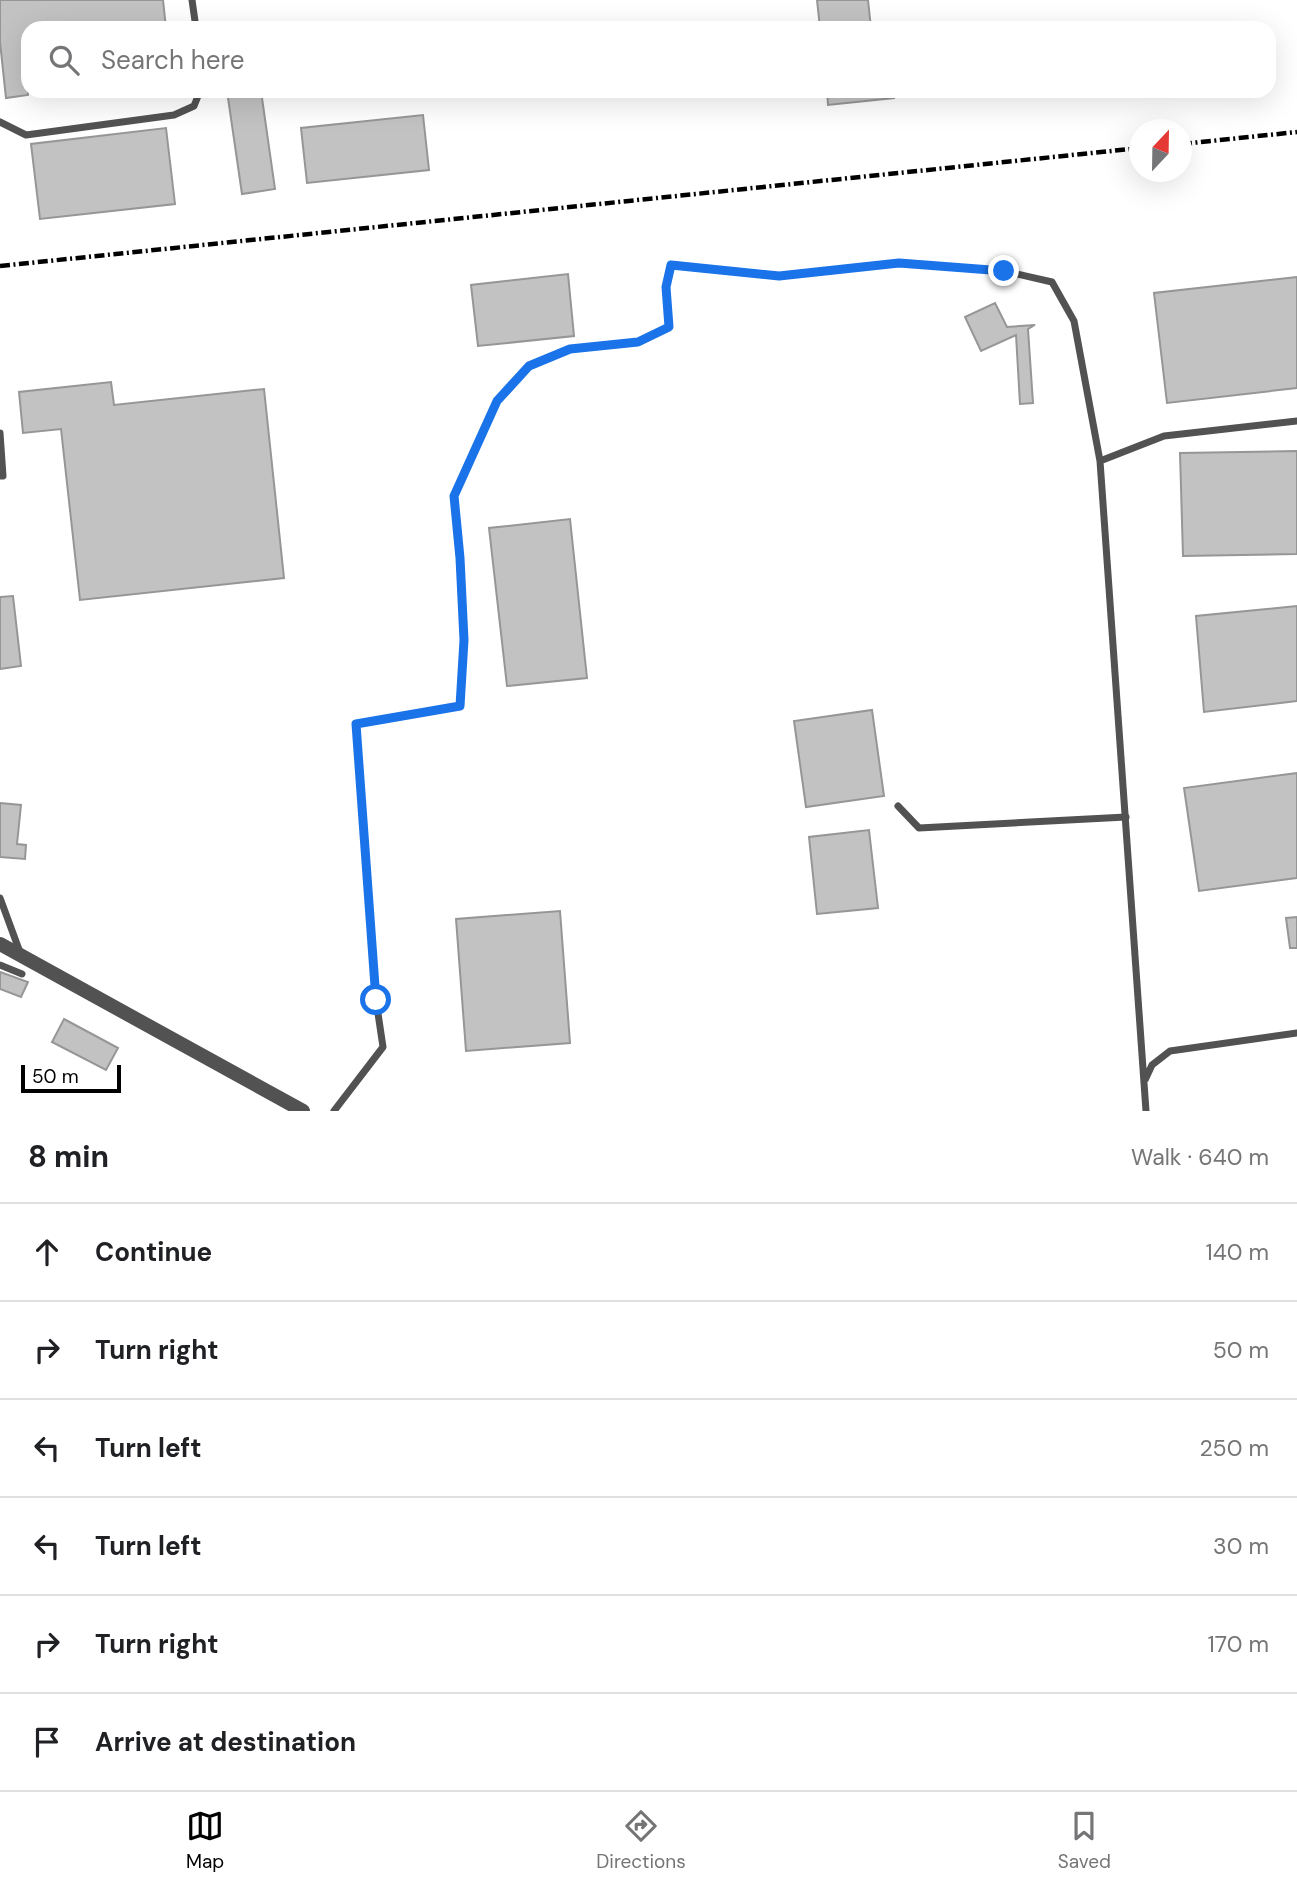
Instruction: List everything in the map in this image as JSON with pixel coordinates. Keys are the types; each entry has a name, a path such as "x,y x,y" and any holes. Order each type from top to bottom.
{"street":[{"path":"0,944 303,1111"}],"lane":[{"path":"192,0 195,21"},
{"path":"0,122 26,135 174,115 194,106 197,98"},
{"path":"334,1111 383,1046 376,1000 356,724 460,706 464,640 454,496 497,401 529,366 570,349 638,342 669,327 666,287 671,265 779,276 899,263 1004,271 1052,282 1074,321 1100,461 1146,1111"},
{"path":"1100,461 1164,436 1297,421"},
{"path":"0,433 0,476"},
{"path":"898,806 919,828 1126,817"},
{"path":"0,898 21,955"},
{"path":"0,965 22,974"},
{"path":"1145,1080 1152,1066 1170,1051 1297,1033"}],"building":[{"path":"0,0 163,0 165,21 21,21 21,96 6,98 0,42"},
{"path":"817,0 868,0 870,21 819,21"},
{"path":"228,98 262,98 275,189 242,194"},
{"path":"828,98 894,98 828,105"},
{"path":"423,115 429,170 307,183 301,128"},
{"path":"166,128 175,204 40,219 31,144"},
{"path":"568,274 574,336 478,346 471,285"},
{"path":"1297,277 1297,388 1167,403 1154,293"},
{"path":"995,303 1007,327 1035,325 1028,329 1033,403 1020,404 1016,335 981,351 965,317"},
{"path":"111,382 114,405 264,389 284,578 80,600 61,429 23,433 19,392"},
{"path":"1297,451 1297,554 1183,556 1180,453"},
{"path":"570,519 587,678 507,686 489,528"},
{"path":"13,596 21,666 0,669 0,597"},
{"path":"1297,606 1297,701 1204,712 1196,616"},
{"path":"872,710 884,796 806,807 794,721"},
{"path":"1297,773 1297,878 1199,891 1184,788"},
{"path":"0,803 21,805 17,844 26,845 25,859 0,857"},
{"path":"869,830 878,908 817,914 809,837"},
{"path":"560,911 570,1043 466,1051 456,919"},
{"path":"1297,917 1297,948 1290,948 1286,918"},
{"path":"0,972 28,982 21,997 0,989"},
{"path":"64,1019 118,1048 106,1070 52,1042"}],"railway":[{"path":"1192,143 1297,132"},
{"path":"0,266 1129,149"}],"route":[{"path":"376,1000 356,724 460,706 464,640 454,496 497,401 529,366 570,349 638,342 669,327 666,287 671,265 779,276 899,263 1004,271"}]}
